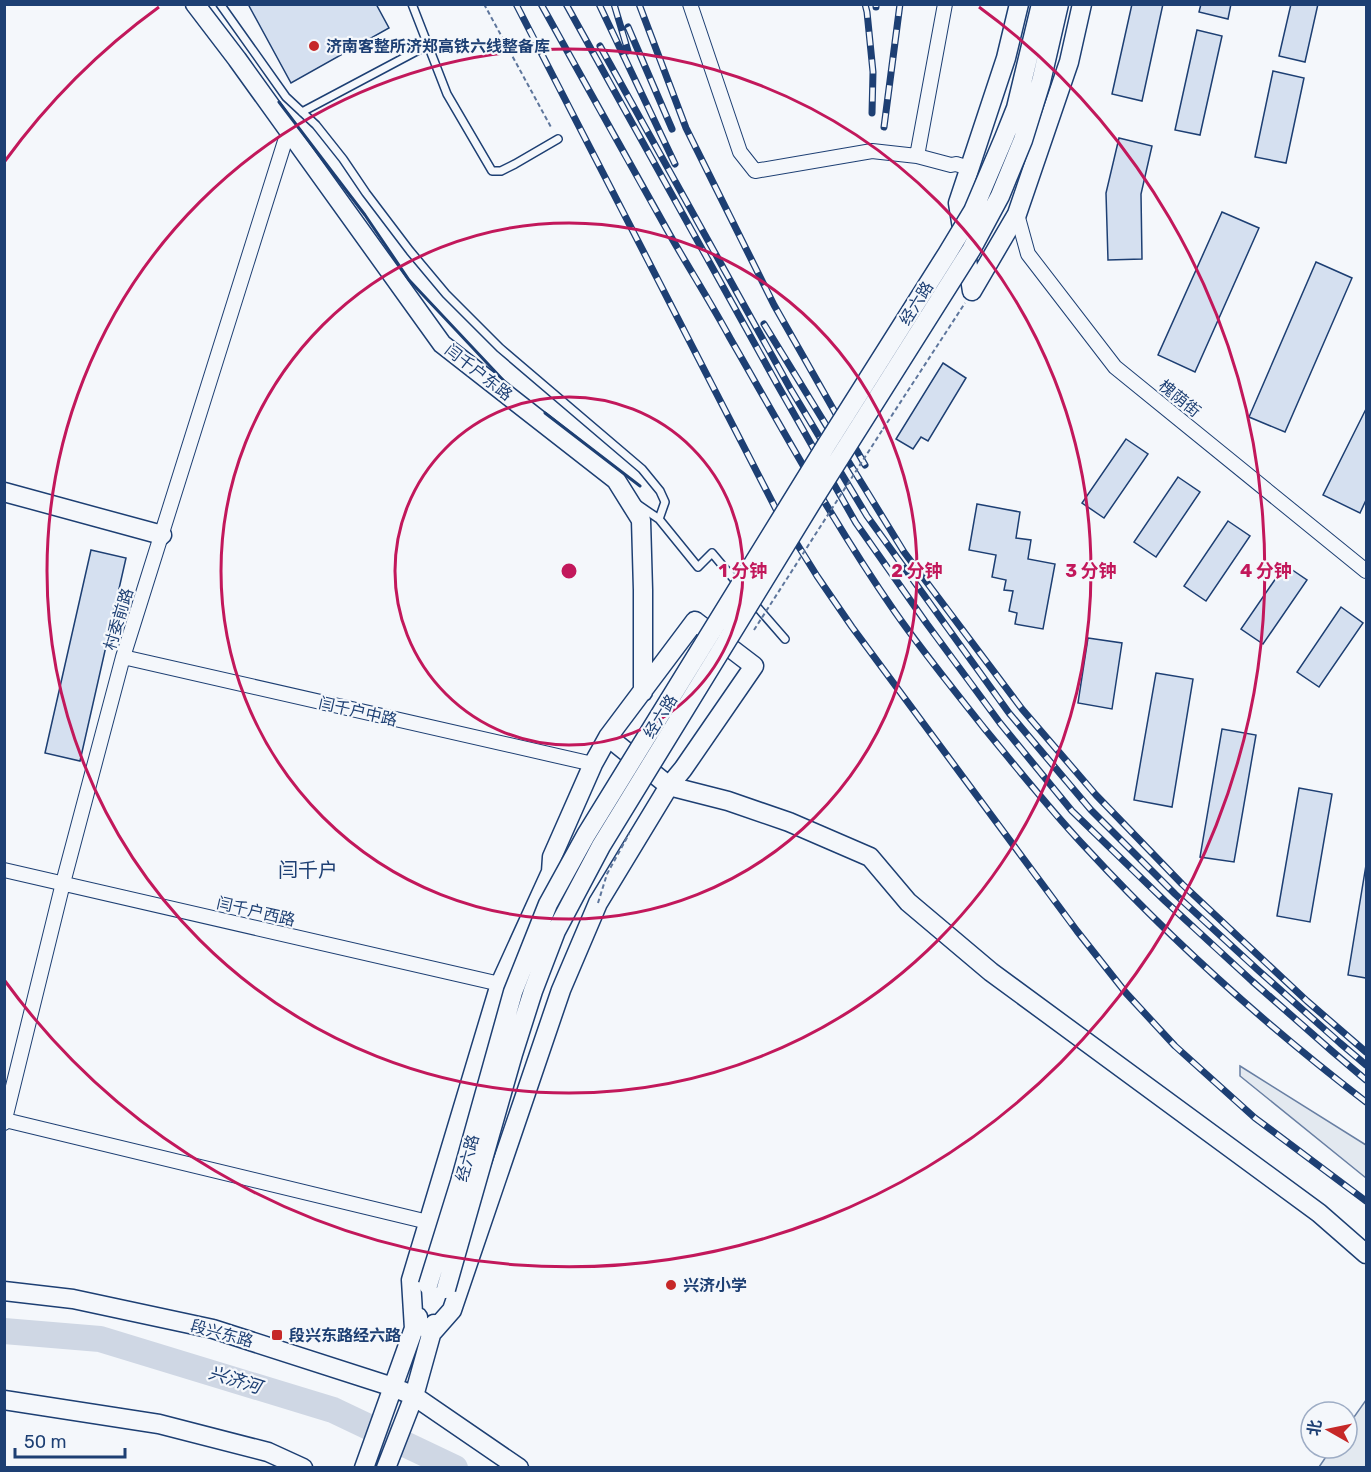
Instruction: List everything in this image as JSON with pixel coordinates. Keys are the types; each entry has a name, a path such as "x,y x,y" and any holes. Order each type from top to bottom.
{"main road":[{"name":"闫千户东路","path":"195,4 442,344 616,480 641,520 643,692"},
{"path":"972,291 958,203 1006,58 1019,4"},
{"name":"经六路","path":"437,1287 460,1182 513,992 548,904 592,825 973,210 1016,108 1041,4"},
{"name":"经六路","path":"364,1467 393,1387 422,1332 533,991 556,931 601,846 815,497 971,250 1000,196 1023,140 1041,82 1059,4"},
{"path":"972,291 1017,214 1069,62 1082,4"},
{"path":"4,492 162,535"},
{"path":"695,621 754,666 669,786 598,903 561,990 452,1310 422,1332 411,1280 500,984 551,872 552,857 593,764 608,737 695,621"},
{"path":"608,737 669,786 728,801 769,815 870,856 908,902 991,972 1319,1213 1366,1254"},
{"name":"段兴东路","path":"4,1292 72,1299 213,1329 393,1387 414,1396 519,1467"},
{"name":"经六路","path":"386,1467 414,1396 422,1332"},
{"path":"4,1400 159,1424 268,1452 303,1467"}],"street":[{"path":"690,4 740,153 755,171 872,151 917,156 969,168"},
{"path":"917,156 945,4"},
{"name":"村委前路","path":"5,1122 63,883 123,657 285,141 293,137"},
{"name":"槐荫街","path":"1017,214 1028,254 1115,368 1366,571"},
{"name":"闫千户中路","path":"123,657 593,764"},
{"name":"闫千户西路","path":"4,870 500,984"},
{"path":"5,1122 428,1222"}],"lane":[{"path":"220,4 286,97 316,125 446,294 500,348 642,469 660,491 665,502 659,519"},
{"path":"412,4 447,94 492,171 501,171 558,139"},
{"path":"302,112 428,45"},
{"path":"629,500 659,519 698,567 712,553 785,639"}],"path":[{"path":"484,4 558,139"},
{"path":"749,638 972,291"}],"shaded area":[{"path":"1240,1066 1366,1145 1366,1178 1240,1076"},
{"path":"1366,1400 1366,1467 1319,1467 1324,1460 1359,1460 1359,1410"}],"building":[{"name":"济南客整所济郑高铁六线整备库","path":"248,4 376,4 389,28 291,83"},
{"path":"1132,4 1163,4 1142,101 1112,94"},
{"path":"1201,4 1231,4 1228,19 1199,12"},
{"path":"1291,4 1318,4 1305,62 1279,56"},
{"path":"1197,30 1222,36 1200,135 1175,130"},
{"path":"1273,71 1304,78 1286,163 1255,157"},
{"path":"1119,138 1152,146 1141,194 1142,259 1108,260 1106,193"},
{"path":"1222,212 1259,228 1195,372 1158,355"},
{"path":"1316,262 1352,278 1285,432 1249,417"},
{"path":"943,363 966,378 928,441 921,437 913,449 896,439"},
{"path":"1366,409 1366,500 1360,513 1323,495"},
{"path":"1126,439 1148,454 1104,518 1082,503"},
{"path":"1178,477 1200,492 1156,557 1134,542"},
{"path":"977,504 1020,512 1016,538 1031,540 1028,559 1055,564 1043,629 1015,624 1017,613 1009,611 1013,591 1004,590 1006,580 992,577 996,555 969,550"},
{"path":"1228,521 1250,536 1206,601 1184,586"},
{"path":"91,550 126,558 80,761 45,753"},
{"path":"1285,565 1307,580 1263,644 1241,629"},
{"path":"1341,607 1363,623 1319,687 1297,672"},
{"path":"1088,638 1122,643 1112,709 1078,703"},
{"path":"1156,673 1193,679 1172,807 1134,800"},
{"path":"1222,729 1256,735 1234,862 1200,857"},
{"path":"1299,788 1332,794 1310,922 1277,916"},
{"path":"1366,865 1366,978 1348,975"}],"waterway":[{"name":"兴济河","path":"4,1331 100,1339 333,1410 455,1468"}],"railway":[{"path":"516,4 779,515 852,627 1077,931 1126,993 1175,1046 1255,1118 1366,1201"},
{"path":"541,4 670,235 810,476 851,545 916,642 1035,790 1074,835 1153,918 1257,1013 1366,1102"},
{"path":"566,4 856,523 1000,723 1072,811 1252,981 1366,1080"},
{"path":"599,4 675,164"},
{"path":"614,4 628,51"},
{"path":"639,4 686,128 774,305 865,465"},
{"path":"865,4 873,72 872,113"},
{"path":"884,127 900,4"},
{"path":"628,27 672,129"},
{"path":"600,46 790,388 867,516 1009,713 1091,810 1175,894 1366,1065"},
{"path":"764,324 904,552 1022,709 1096,795 1182,884 1307,1001 1366,1052"}],"wall":[{"path":"279,102 365,215 409,280 503,380"},
{"path":"545,413 640,486"}],"place":[{"name":"济南客整所济郑高铁六线整备库","path":"314,46"},
{"name":"兴济小学","path":"671,1285"},
{"name":"段兴东路经六路","path":"277,1335"}],"district":[{"name":"闫千户","path":"308,870"}]}
